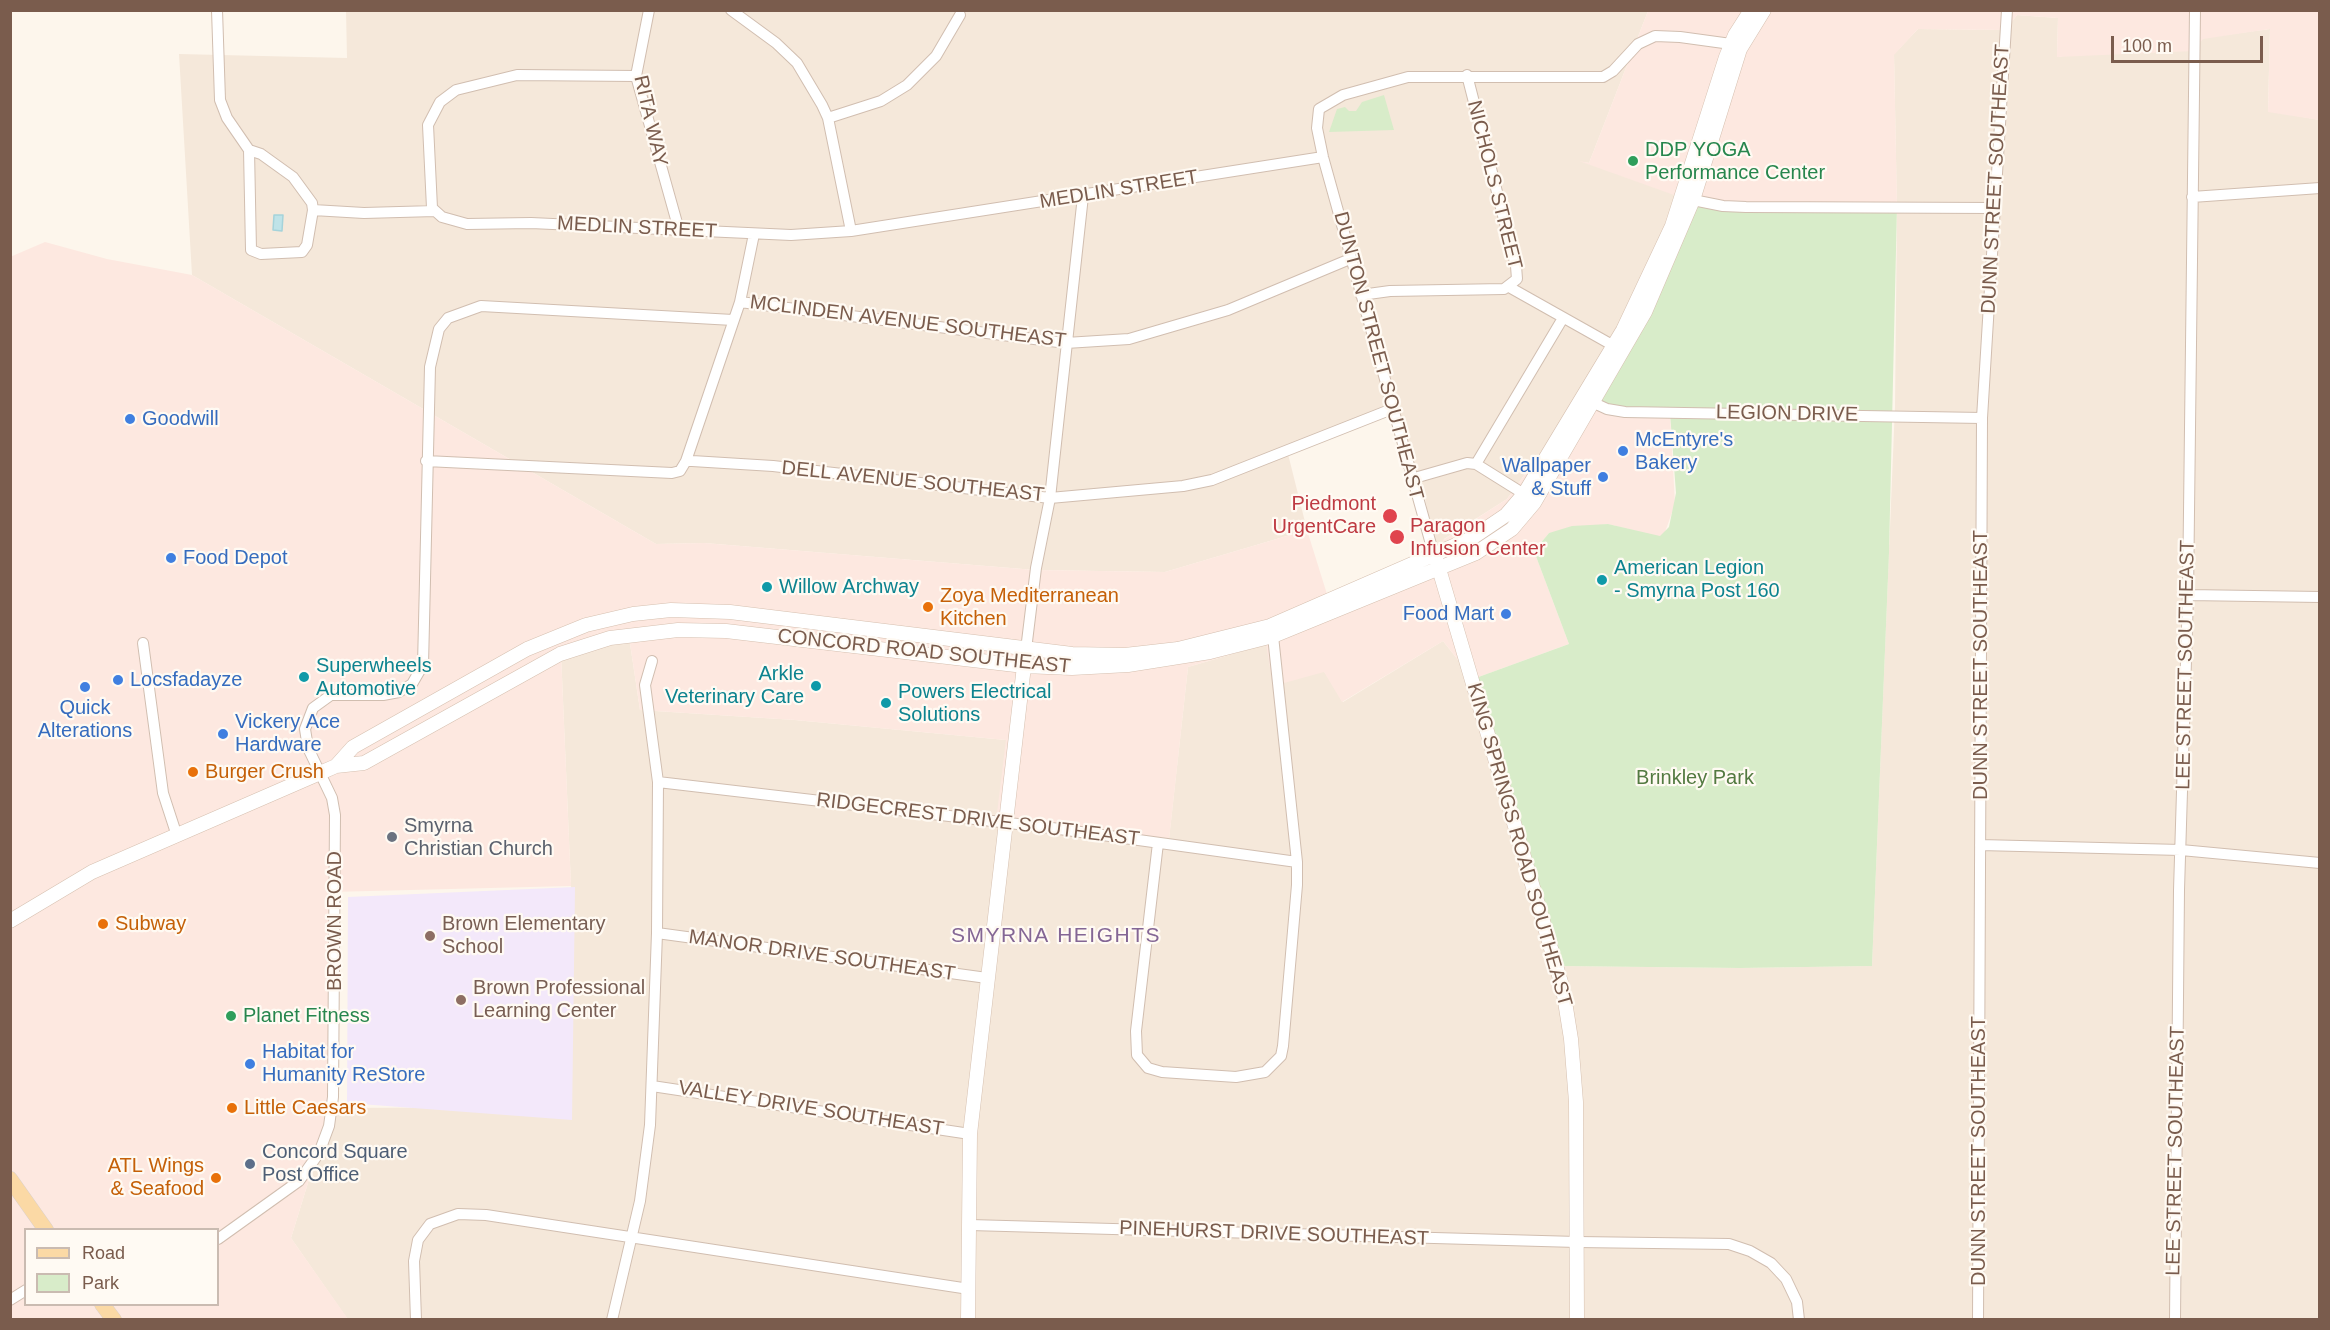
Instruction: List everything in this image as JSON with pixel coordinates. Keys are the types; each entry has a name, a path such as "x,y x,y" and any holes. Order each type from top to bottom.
{"main road":[{"name":"CONCORD ROAD SOUTHEAST","path":"336,766 353,747 527,649 586,625 633,614 671,610 730,612 1108,656 1208,642 1300,614 1490,528 1506,515 1524,494 1614,346 1672,226 1731,44 1751,10"},
{"name":"CONCORD ROAD SOUTHEAST","path":"10,921 92,872 336,766 364,763 560,654 610,638 678,630 726,631 1024,666 1095,668 1157,662 1210,652 1273,636 1440,569 1494,543 1524,517 1546,485 1650,302 1693,200 1740,49 1764,10"},
{"name":"KING SPRINGS ROAD SOUTHEAST","path":"1434,555 1563,989 1576,1092 1577,1320"},
{"path":"969,1320 970,1134 1024,666"},
{"path":"10,1179 45,1228"}],"street":[{"path":"217,10 220,100 227,118 249,150 251,250 261,254 302,252 307,245 313,210 306,193 293,177 261,154 249,150"},
{"name":"RITA WAY","path":"649,10 636,76 679,230"},
{"path":"731,10 776,42 797,63 828,118 850,231"},
{"name":"DUNN STREET SOUTHEAST","path":"1978,1320 1982,418 2007,10"},
{"name":"LEE STREET SOUTHEAST","path":"2175,1320 2181,850 2188,595 2195,10"},
{"path":"828,118 881,101 907,85 936,56 960,15"},
{"path":"1323,157 1317,119 1319,109 1326,102 1386,81 1427,75 1595,79 1613,70 1638,44 1655,36 1731,44"},
{"path":"435,211 432,208 430,191 428,125 440,102 456,90 517,75 636,76"},
{"name":"NICHOLS STREET","path":"1361,295 1509,287 1517,279 1516,266 1467,75"},
{"name":"MEDLIN STREET","path":"435,211 442,217 467,224 531,223 754,234 850,231 1323,157"},
{"name":"DUNTON STREET SOUTHEAST","path":"1323,157 1434,555"},
{"path":"2192,197 2319,188"},
{"path":"1024,666 1035,568 1050,498 1083,196"},
{"path":"1693,200 1723,206 1746,207 1995,208"},
{"path":"313,210 364,213 435,211"},
{"path":"686,461 740,302 754,234"},
{"name":"MCLINDEN AVENUE SOUTHEAST","path":"740,302 1066,343 1129,339 1228,310 1350,259"},
{"path":"1509,287 1614,346"},
{"name":"MCLINDEN AVENUE SOUTHEAST","path":"320,773 305,738 308,719 313,708 331,695 399,692 411,684 423,665 430,367 439,329 448,318 481,306 733,320"},
{"path":"1476,464 1563,318"},
{"name":"LEGION DRIVE","path":"1594,403 1607,410 1625,412 1982,418"},
{"name":"DELL AVENUE SOUTHEAST","path":"426,461 672,473 680,471 686,461 773,466 1050,498 1183,486 1212,480 1392,409"},
{"path":"1412,479 1467,463 1476,464 1524,494"},
{"path":"2188,595 2319,597"},
{"path":"1158,843 1136,1045 1141,1062 1162,1072 1220,1077 1265,1072 1281,1056 1294,941 1297,862 1273,636"},
{"path":"143,643 163,793 177,836"},
{"path":"612,1320 632,1239 647,1163 652,1086 657,933 658,782 645,685 652,661"},
{"name":"BROWN ROAD","path":"219,1238 299,1180 319,1153 329,1126 333,1086 336,831 332,798 320,773"},
{"name":"RIDGECREST DRIVE SOUTHEAST","path":"658,782 1006,823 1297,862"},
{"path":"1980,845 2181,850 2319,863"},
{"name":"MANOR DRIVE SOUTHEAST","path":"657,933 987,978"},
{"name":"VALLEY DRIVE SOUTHEAST","path":"652,1086 970,1134"},
{"path":"416,1320 415,1249 421,1233 437,1219 458,1214 486,1215 969,1290"},
{"name":"PINEHURST DRIVE SOUTHEAST","path":"970,1225 1577,1242 1729,1244 1750,1251 1771,1263 1786,1279 1797,1302 1799,1320"},
{"path":"10,1300 24,1291"}],"shaded area":[{"path":"346,10 1648,11 1589,163 1584,162 1688,199 1573,407 1507,499 1444,539 1437,562 1423,487 1395,412 1287,450 1307,530 1165,572 1035,570 704,543 656,544 192,275 179,54 347,58"},
{"path":"1648,11 2319,11 2319,120 2268,112 2270,29 2203,39 2194,51 2057,57 2058,18 2017,15 2006,30 1918,29 1894,55 1897,207 1670,413 1675,504 1664,535 1660,537 1608,524 1549,533 1534,551 1569,644 1473,679 1443,641 1342,702 1324,672 1273,686 1266,644 1188,667 1168,849 996,821 1006,740 795,720 640,710 628,630 561,654 571,886 330,892 331,1108 291,1238 348,1319 11,1319 10,257 45,242 107,259 192,275 656,544 704,543 1035,570 1165,572 1307,530 1331,607 1437,563 1443,540 1507,499 1573,407 1688,200 1579,161 1589,163"},
{"path":"2017,15 2058,18 2057,57 2270,29 2268,111 2320,120 2319,1319 348,1320 291,1238 331,1108 558,1107 571,886 561,654 628,630 640,710 795,720 1006,740 1168,848 1188,667 1267,644 1324,671 1343,702 1443,641 1473,679 1558,966 1740,968 1872,966 1895,406 1897,212 1894,54 1918,29 2005,30"},
{"name":"Brown Professional Learning Center","path":"575,887 572,1120 347,1103 348,897"}],"green space":[{"path":"1384,95 1394,130 1329,132 1337,109 1345,107 1349,111 1356,111 1362,102"},
{"name":"Brinkley Park","path":"1688,199 1710,204 1897,207 1889,553 1872,966 1740,968 1557,966 1473,679 1569,644 1534,551 1549,533 1572,526 1608,524 1660,536 1669,527 1676,493 1670,413 1625,412 1590,401"}],"water":[{"path":"274,215 283,215 282,231 273,230"}],"place":[{"name":"DDP YOGA Performance Center","path":"1633,161"},
{"name":"Goodwill","path":"130,419"},
{"name":"McEntyre's Bakery","path":"1623,451"},
{"name":"Wallpaper & Stuff","path":"1603,477"},
{"name":"Piedmont UrgentCare","path":"1390,516"},
{"name":"Paragon Infusion Center","path":"1397,537"},
{"name":"Food Depot","path":"171,558"},
{"name":"American Legion - Smyrna Post 160","path":"1602,580"},
{"name":"Willow Archway","path":"767,587"},
{"name":"Zoya Mediterranean Kitchen","path":"928,607"},
{"name":"Food Mart","path":"1506,614"},
{"name":"Superwheels Automotive","path":"304,677"},
{"name":"Locsfadayze","path":"118,680"},
{"name":"Arkle Veterinary Care","path":"816,686"},
{"name":"Quick Alterations","path":"85,687"},
{"name":"Powers Electrical Solutions","path":"886,703"},
{"name":"Vickery Ace Hardware","path":"223,734"},
{"name":"Burger Crush","path":"193,772"},
{"name":"Smyrna Christian Church","path":"392,837"},
{"name":"Subway","path":"103,924"},
{"name":"Brown Elementary School","path":"430,936"},
{"name":"Brown Professional Learning Center","path":"461,1000"},
{"name":"Planet Fitness","path":"231,1016"},
{"name":"Habitat for Humanity ReStore","path":"250,1064"},
{"name":"Little Caesars","path":"232,1108"},
{"name":"Concord Square Post Office","path":"250,1164"},
{"name":"ATL Wings & Seafood","path":"216,1178"}],"district":[{"name":"SMYRNA HEIGHTS","path":"1056,936"}]}
